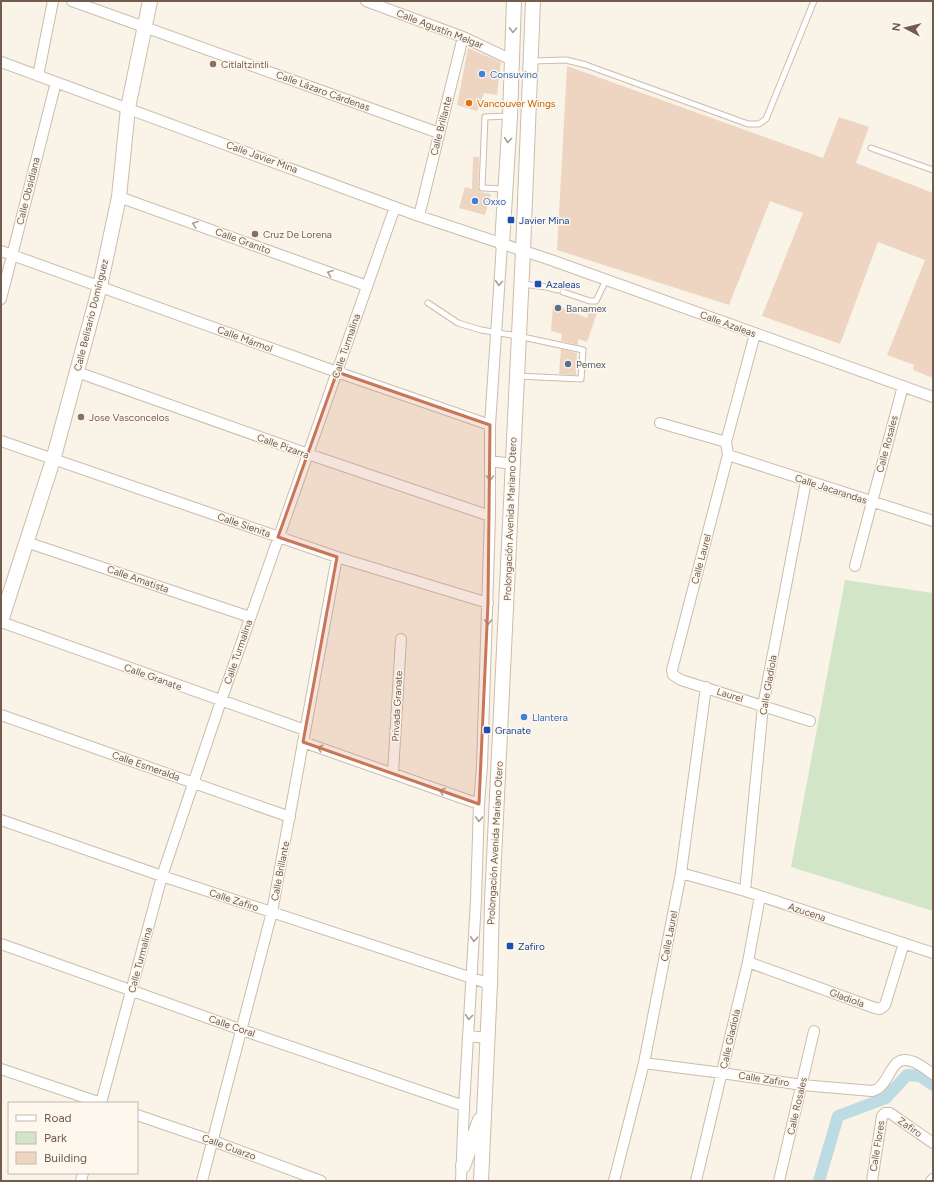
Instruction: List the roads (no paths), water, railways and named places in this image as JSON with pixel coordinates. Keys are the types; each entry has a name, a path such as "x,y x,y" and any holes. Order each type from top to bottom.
{"main road":[{"name":"Calle Belisario Domínguez","path":"1,622 53,460 100,286 119,197 128,108 150,1"},
{"path":"502,244 510,116 514,1"},
{"name":"Prolongación Avenida Mariano Otero","path":"481,1181 488,1038 492,901 532,61 533,1"},
{"path":"463,1166 484,1111"}],"street":[{"path":"38,76 53,1"},
{"name":"Calle Lázaro Cárdenas","path":"72,1 439,132"},
{"name":"Calle Agustín Melgar","path":"366,1 463,37 512,60"},
{"name":"Calle Brillante","path":"419,216 463,37"},
{"name":"Calle Javier Mina","path":"1,62 419,216 523,251"},
{"name":"Calle Obsidiana","path":"1,299 56,82"},
{"name":"Calle Granito","path":"119,197 367,286"},
{"name":"Calle Turmalina","path":"101,1102 162,876 250,617 395,206"},
{"name":"Prolongación Avenida Mariano Otero","path":"472,978 488,603 490,425 502,244"},
{"name":"Calle Mármol","path":"1,251 336,372 490,425"},
{"name":"Calle Azaleas","path":"523,251 933,397"},
{"name":"Calle Laurel","path":"673,675 673,664 728,455 726,442 755,334"},
{"name":"Calle Pizarra","path":"77,372 308,454 490,516"},
{"name":"Calle Rosales","path":"855,566 903,386"},
{"path":"660,423 726,442"},
{"name":"Calle Sienita","path":"1,441 337,558 488,603"},
{"name":"Calle Jacarandas","path":"728,455 933,522"},
{"path":"490,461 513,464"},
{"name":"Calle Gladiola","path":"744,891 763,706 806,481"},
{"name":"Calle Amatista","path":"26,542 250,617"},
{"name":"Calle Brillante","path":"202,1181 272,912 337,558"},
{"name":"Calle Granate","path":"1,622 305,730"},
{"name":"Privada Granate","path":"393,773 401,639"},
{"name":"Laurel","path":"673,675 682,680 810,721"},
{"name":"Calle Laurel","path":"614,1181 644,1064 681,872 706,687"},
{"name":"Calle Esmeralda","path":"1,715 290,817"},
{"path":"303,742 479,804"},
{"name":"Calle Zafiro","path":"1,820 162,876 490,984"},
{"name":"Azucena","path":"681,872 760,896 933,953"},
{"name":"Calle Gladiola","path":"696,1181 748,962 760,896"},
{"name":"Gladiola","path":"748,962 880,1009 885,1005 904,943"},
{"name":"Calle Coral","path":"1,944 242,1030 464,1106"},
{"path":"462,1181 464,1106 472,978"},
{"name":"Calle Rosales","path":"779,1181 814,1030"},
{"path":"468,1036 488,1038"},
{"name":"Calle Zafiro","path":"644,1064 722,1073 802,1085 872,1091 883,1085 895,1064 901,1060 914,1062 933,1074"},
{"path":"1,1069 98,1102"},
{"name":"Zafiro","path":"886,1112 890,1113 933,1144"},
{"name":"Calle Flores","path":"872,1181 882,1116 886,1112"},
{"name":"Calle Cuarzo","path":"138,1115 321,1181"}],"lane":[{"path":"532,61 566,60 586,65 748,124 759,124 766,119 814,1"},
{"path":"505,189 482,188 485,117 510,116"},
{"path":"871,148 933,170"},
{"path":"521,284 547,287 596,302 606,280"},
{"path":"428,303 458,323 481,330 518,336 582,350 581,379 516,376"}],"waterway":[{"path":"819,1181 838,1116 886,1098 907,1075 920,1076 933,1085"}],"place":[{"name":"Citlaltzintli","path":"213,64"},
{"name":"Consuvino","path":"482,74"},
{"name":"Vancouver Wings","path":"469,103"},
{"name":"Oxxo","path":"475,201"},
{"name":"Javier Mina","path":"511,220"},
{"name":"Cruz De Lorena","path":"255,234"},
{"name":"Azaleas","path":"538,284"},
{"name":"Banamex","path":"558,308"},
{"name":"Pemex","path":"568,364"},
{"name":"Jose Vasconcelos","path":"81,417"},
{"name":"Llantera","path":"524,717"},
{"name":"Granate","path":"487,730"},
{"name":"Zafiro","path":"510,946"}]}
